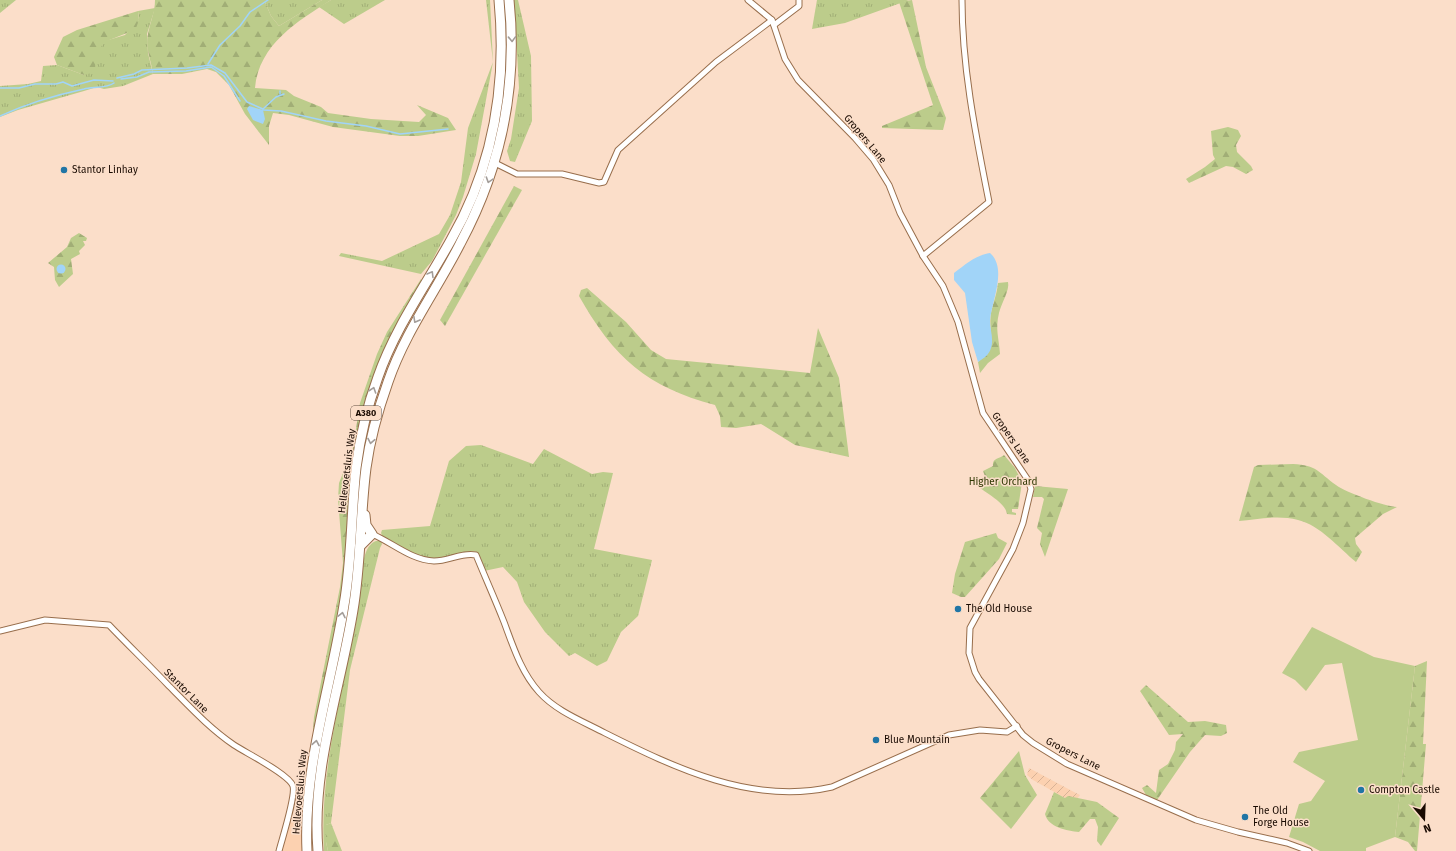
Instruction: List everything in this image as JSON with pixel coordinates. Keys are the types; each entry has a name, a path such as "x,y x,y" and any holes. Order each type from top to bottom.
{"highway":[{"name":"Hellevoetsluis Way","path":"307,851 308,814 312,768 344,607 349,572 356,467 366,415 378,375 394,340 455,234 471,199 485,160 494,126 500,88 502,45 499,0"},
{"name":"Hellevoetsluis Way","path":"318,851 320,784 328,728 353,610 360,546 362,502 373,429 390,375 414,322 468,229 487,187 495,163 505,123 511,79 512,42 509,0"},
{"path":"360,546 372,534 366,525 362,502"}],"street":[{"name":"Gropers Lane","path":"748,0 772,20 784,59 798,80 855,138 873,159 889,185 900,213 923,256 943,286 958,322 983,413 1028,480 1031,489 1023,524 1013,549 970,628 969,653 975,672 1028,740 1068,764 1176,812 1222,828 1287,842 1309,851"},
{"path":"774,25 799,6 799,0"},
{"path":"923,256 989,202 979,151 962,35 962,0"},
{"path":"495,163 517,174 562,174 599,183 604,182 618,150 716,62 772,20"},
{"path":"372,534 399,549 424,559 446,560 469,554 476,555 520,661 531,682 550,702 567,714 677,767 737,787 766,792 819,790 832,787 882,767 949,735 980,730 1007,732 1016,726"},
{"name":"Stantor Lane","path":"0,630 45,620 109,625 202,719 232,743 278,771 289,780 293,787 292,802 279,851"}],"shaded area":[{"path":"1029,768 1080,795 1077,799 1065,798 1027,775"},
{"path":"289,822 303,824 303,851 281,851"}],"green space":[{"path":"0,0 16,0 0,13"},
{"path":"155,0 268,0 265,2 271,16 279,26 322,0 331,0 294,25 272,46 258,72 255,88 286,90 294,96 321,107 328,113 371,119 419,122 426,115 417,105 448,118 456,130 418,136 400,136 333,127 289,115 273,113 269,126 269,145 245,114 229,85 216,72 207,69 182,74 153,74 147,39"},
{"path":"268,0 322,0 279,26 271,16 265,2"},
{"path":"331,0 385,0 344,24 319,7"},
{"path":"486,0 490,0 493,62"},
{"path":"514,0 518,0 531,56 532,121 515,162 510,161 507,151 511,139 519,88"},
{"path":"817,0 909,0 845,23 812,29"},
{"path":"912,0 926,67 946,118 943,130 882,128 882,126 933,105 899,2"},
{"path":"155,8 147,34 148,53 153,74 123,86 104,89 97,87 18,110 0,117 0,86 28,84 41,81 43,66 57,65 84,75 95,58 98,49 105,41 125,35 139,20 138,11"},
{"path":"138,11 139,20 136,28 106,42 98,51 95,72 84,75 57,65 54,57 63,37 77,30"},
{"path":"493,62 476,154 463,197 456,215 432,261 421,274 339,256 341,253 382,261 439,234 450,215 461,182 468,128"},
{"path":"1228,127 1238,130 1241,136 1236,145 1237,152 1253,170 1246,174 1233,167 1226,166 1189,183 1186,179 1215,159 1213,155 1211,131"},
{"path":"514,186 522,190 445,326 440,320"},
{"path":"79,233 87,238 86,241 83,241 85,245 79,251 80,254 71,259 73,274 59,287 55,280 54,267 48,263 67,247 71,238"},
{"path":"421,279 423,284 368,402 348,564 316,730 313,730 314,717 340,587 343,563 338,499 339,483 353,448 360,403 377,354 387,332"},
{"path":"1008,282 1008,289 1000,309 998,319 997,329 1000,354 988,363 980,373 978,362 984,357 990,345 990,320 998,283"},
{"path":"587,288 626,322 651,350 666,359 810,373 818,328 839,378 849,457 795,445 761,424 736,428 721,427 720,416 715,405 691,398 651,379 619,353 605,337 579,296 581,290"},
{"path":"481,445 533,464 544,449 592,474 603,472 613,473 594,549 652,560 638,616 621,632 607,661 597,666 575,653 569,656 545,632 524,602 517,582 503,567 484,571 477,552 466,552 447,558 430,558 413,554 383,537 381,533 382,530 430,526 449,461 466,446"},
{"name":"Higher Orchard","path":"1004,455 1015,468 1022,482 1018,509 1012,509 1012,512 1016,513 1016,515 1007,514 1002,504 975,484 972,480 977,484 986,479 983,471 993,466 995,460"},
{"path":"1293,464 1307,466 1317,470 1336,485 1356,495 1384,505 1397,507 1383,514 1355,538 1356,544 1362,552 1356,562 1322,532 1298,520 1268,518 1239,521 1254,467 1258,465"},
{"path":"1035,486 1068,489 1045,557 1040,544 1042,533 1037,528 1044,499 1042,497 1033,497"},
{"path":"996,533 998,538 1007,543 999,559 965,597 952,593 955,574 965,542"},
{"path":"376,541 381,541 382,544 350,670 331,823 326,825 326,842 328,851 324,851 323,821 325,792 333,733 357,618 364,558 369,547"},
{"path":"1312,627 1374,657 1415,666 1395,837 1366,848 1366,851 1320,851 1303,842 1289,837 1299,804 1311,801 1325,781 1293,762 1299,752 1358,740 1342,663 1325,665 1306,691 1295,680 1282,673"},
{"path":"1427,661 1423,744 1426,744 1417,851 1415,851 1408,842 1395,837 1415,666"},
{"path":"1146,685 1188,722 1205,721 1226,725 1227,733 1221,736 1205,735 1190,752 1157,800 1146,795 1142,788 1147,785 1156,793 1159,770 1168,764 1175,750 1176,742 1183,734 1169,735 1140,691"},
{"path":"1019,751 1025,775 1037,795 1011,829 980,798"},
{"path":"1054,792 1065,798 1068,796 1097,802 1119,818 1101,846 1097,841 1098,827 1095,819 1090,819 1079,832 1059,828 1050,822 1045,814"},
{"path":"331,823 342,851 328,851 326,842 326,825"}],"water":[{"path":"249,106 263,110 265,119 263,124 253,120 247,109"},
{"path":"990,253 998,268 997,286 990,321 992,345 988,354 978,362 972,342 965,293 954,280 954,273 976,258"},
{"path":"61,264 66,269 61,274 56,269"}],"waterway":[{"path":"208,64 220,45 240,26 250,12 268,0"},
{"path":"117,78 134,74 142,70 187,68 211,65 225,73 247,102 263,109"},
{"path":"121,79 137,77 149,72 186,71 211,67 224,76 240,101"},
{"path":"0,88 19,88 35,84 56,84 63,82 72,86 94,80 113,81"},
{"path":"0,116 52,97 84,89 108,86 114,83"},
{"path":"263,109 276,97 284,94"},
{"path":"263,110 281,111 326,121 366,126 400,134 448,129"}],"place":[{"name":"Stantor Linhay","path":"64,170"},
{"name":"The Old House","path":"958,609"},
{"name":"Blue Mountain","path":"876,740"},
{"name":"Compton Castle","path":"1361,790"},
{"name":"The Old Forge House","path":"1245,817"}]}
